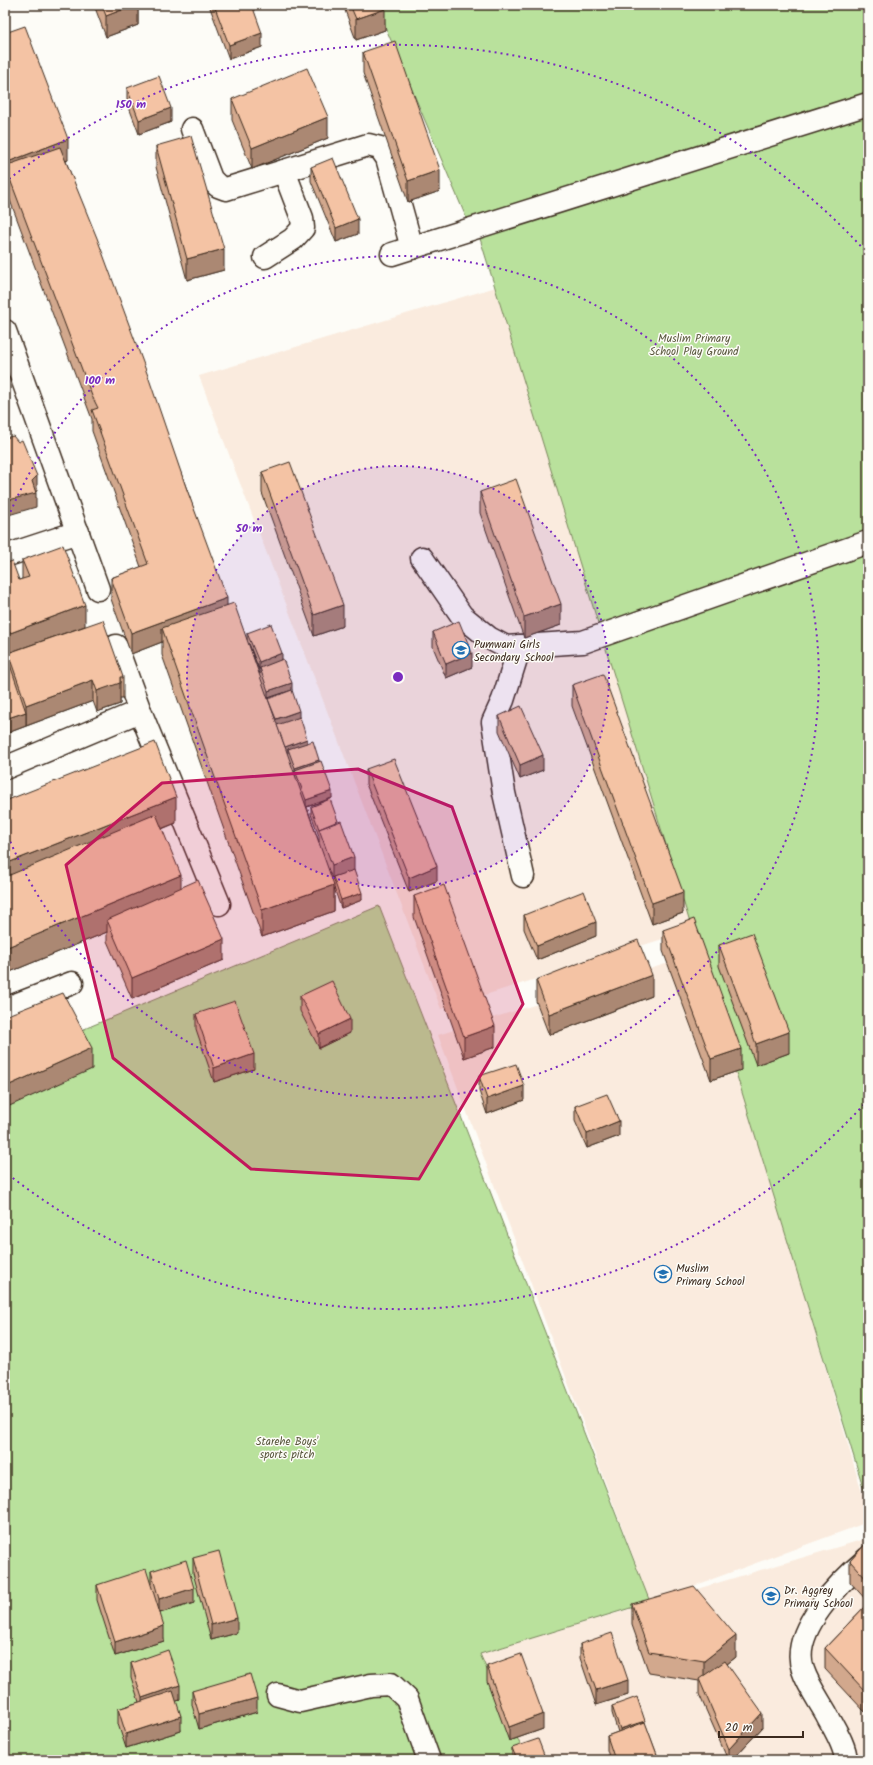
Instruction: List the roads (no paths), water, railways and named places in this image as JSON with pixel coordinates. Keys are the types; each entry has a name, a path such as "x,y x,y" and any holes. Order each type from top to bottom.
{"lane":[{"path":"192,129 211,179 218,186 226,189 368,146 380,148 387,158 402,251 868,104"},
{"path":"265,257 293,239 303,228 302,218 284,171"},
{"path":"5,331 98,589"},
{"path":"5,556 78,532"},
{"path":"422,558 462,616 489,638 506,647 583,642 868,542"},
{"path":"116,646 140,711 219,904"},
{"path":"520,646 503,700 493,722 504,793 523,876"},
{"path":"5,768 140,711"},
{"path":"5,1009 72,983"},
{"path":"846,1760 846,1754 837,1734 803,1670 800,1650 811,1621 848,1575 868,1558"},
{"path":"278,1695 300,1701 371,1685 391,1684 406,1699 429,1760"}],"place":[{"name":"Pumwani Girls Secondary School","path":"461,650"},
{"name":"Muslim Primary School","path":"663,1274"},
{"name":"Dr. Aggrey Primary School","path":"771,1596"}],"park label":[{"name":"Muslim Primary School Play Ground","path":"694,344"},
{"name":"Starehe Boys' sports pitch","path":"287,1447"}]}
